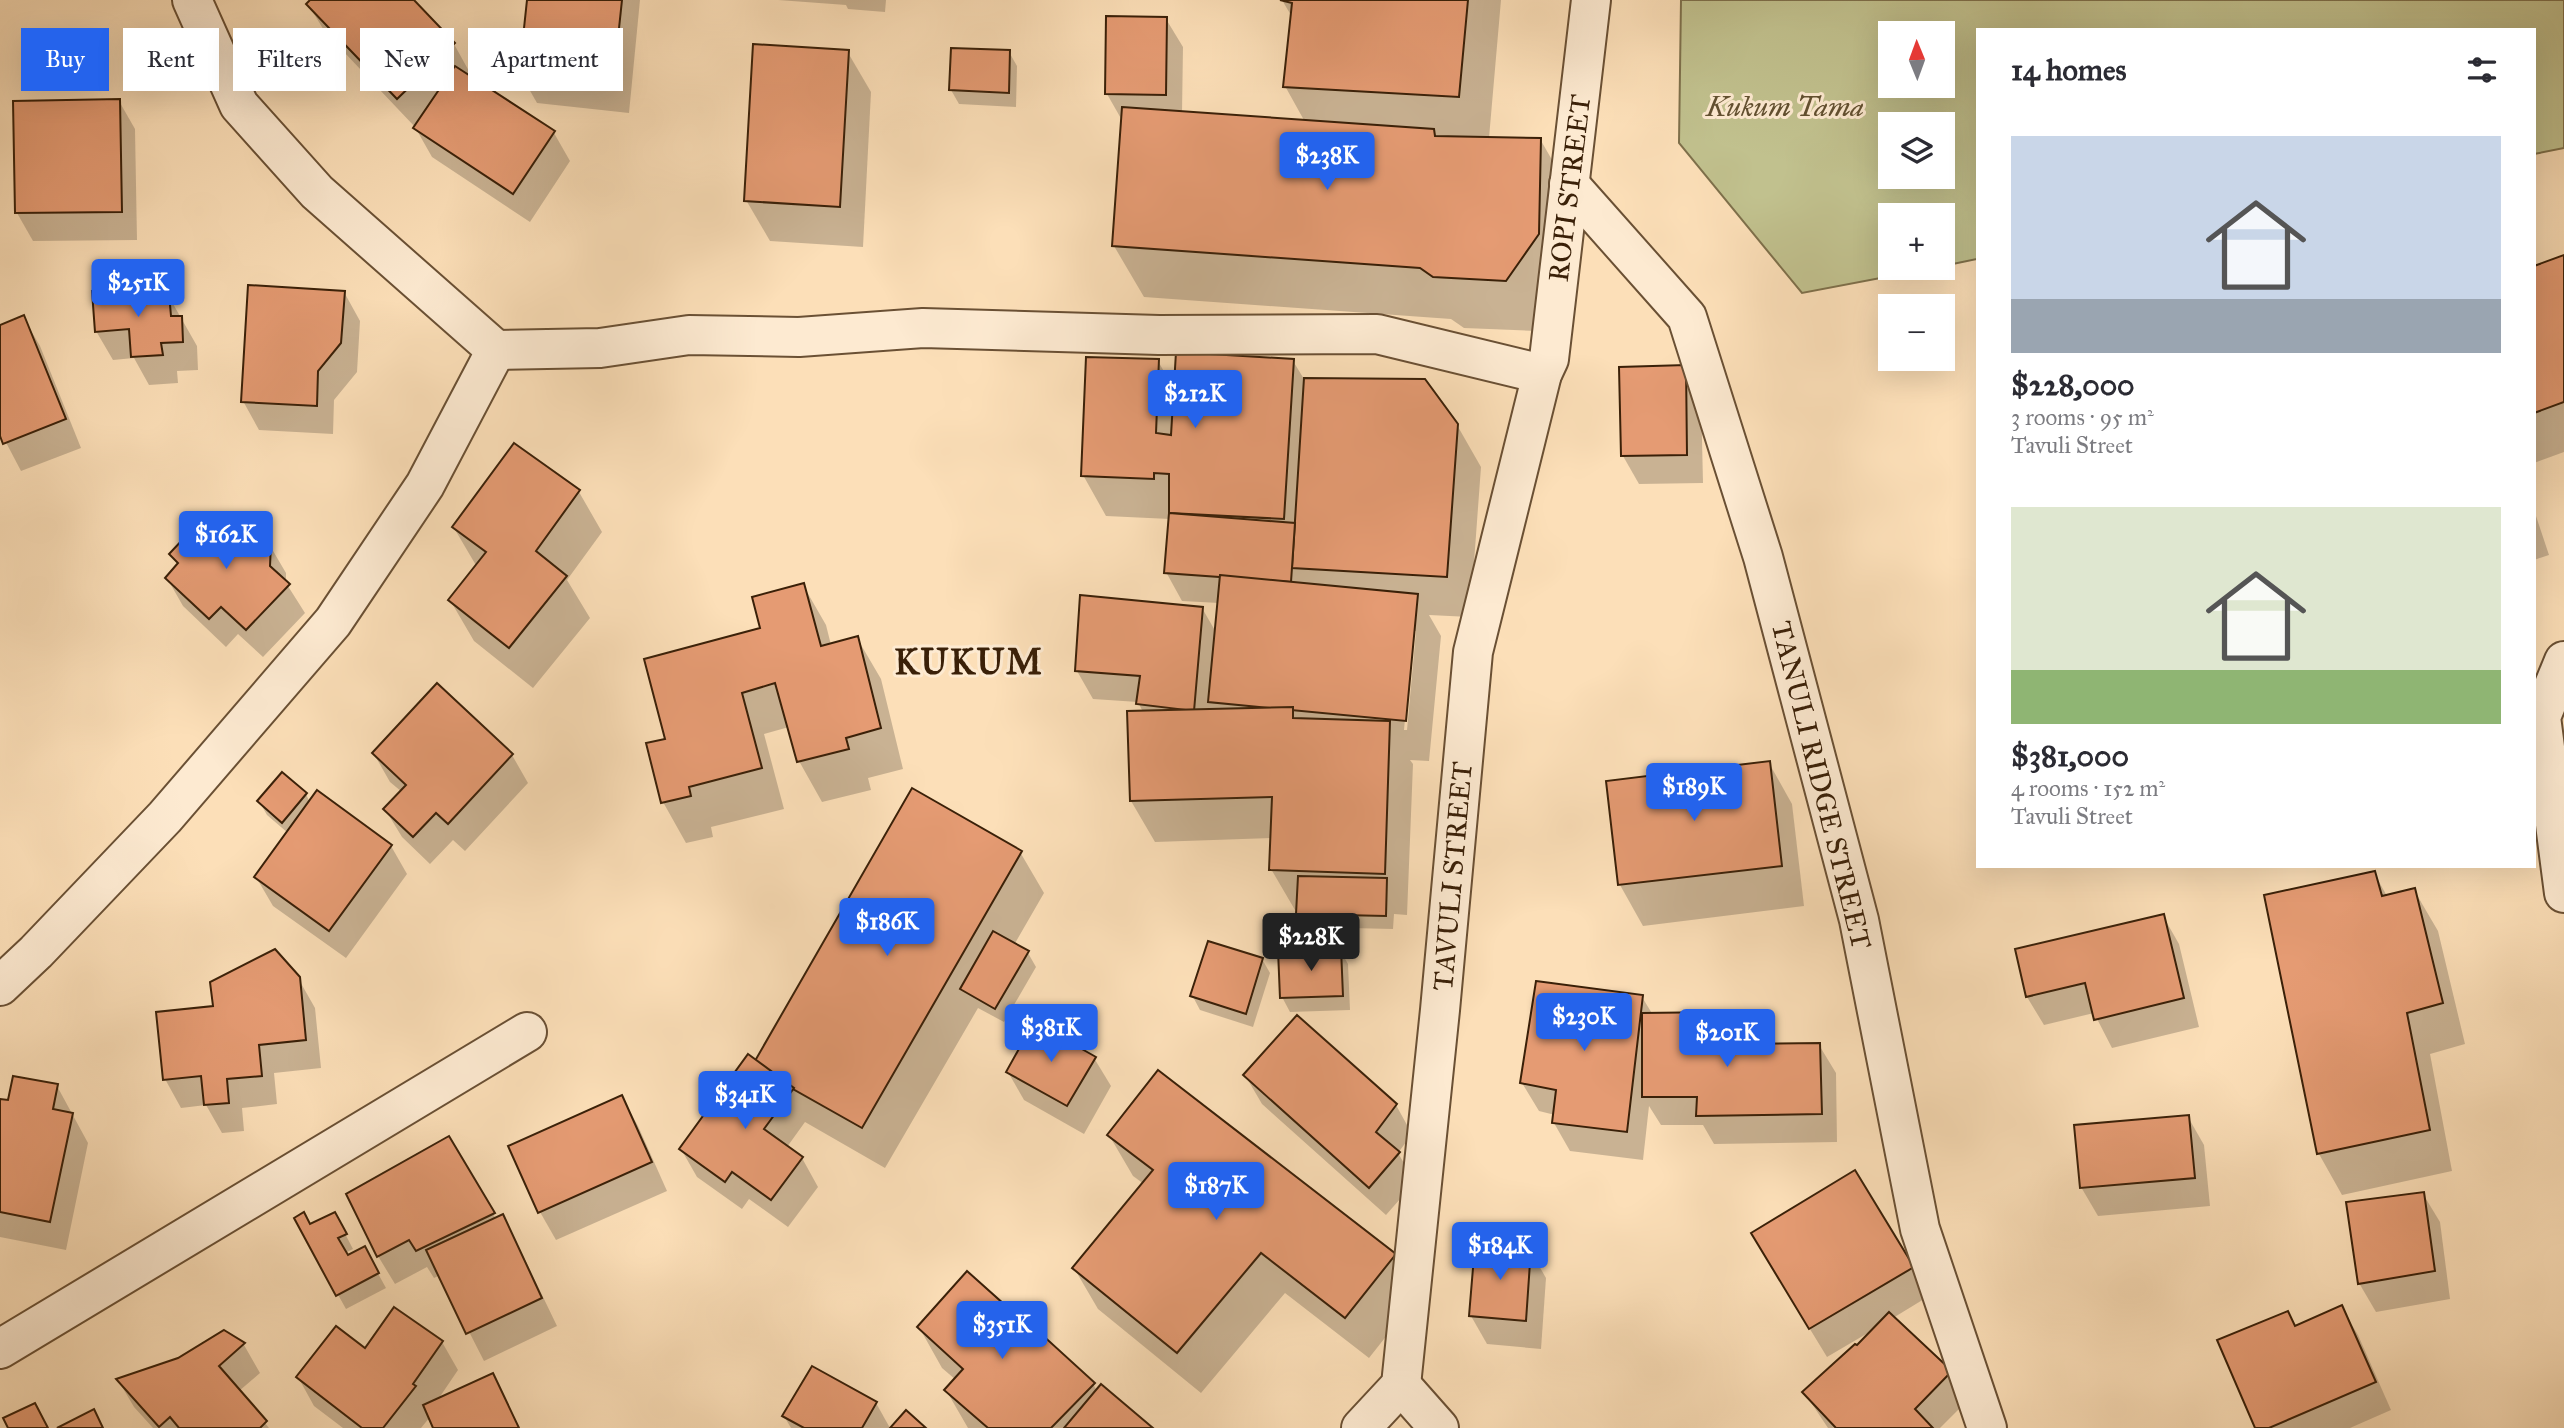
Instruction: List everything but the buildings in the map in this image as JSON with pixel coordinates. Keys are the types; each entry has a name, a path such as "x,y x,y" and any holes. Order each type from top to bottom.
{"street":[{"path":"192,0 239,105 317,192 496,350 600,348 689,335 799,337 923,328 1159,335 1377,334 1542,373"},
{"name":"ROPI STREET","path":"1542,373 1549,359 1591,0"},
{"name":"TANULI RIDGE STREET","path":"1569,184 1687,317 1763,557 1858,920 1920,1229 1987,1428"},
{"path":"0,986 165,817 333,622 425,485 496,350"},
{"name":"TAVULI STREET","path":"1401,1385 1440,1010 1473,652 1542,373"},
{"path":"2564,661 2541,717 2564,894"},
{"path":"0,1349 527,1032"},
{"path":"1361,1428 1401,1385 1439,1428"}],"green space":[{"name":"Kukum Tama","path":"1681,0 2564,0 2564,148 2536,154 2536,28 1976,28 1976,259 1955,264 1955,203 1878,203 1878,278 1802,293 1679,143"}],"district":[{"name":"KUKUM","path":"969,662"}]}
